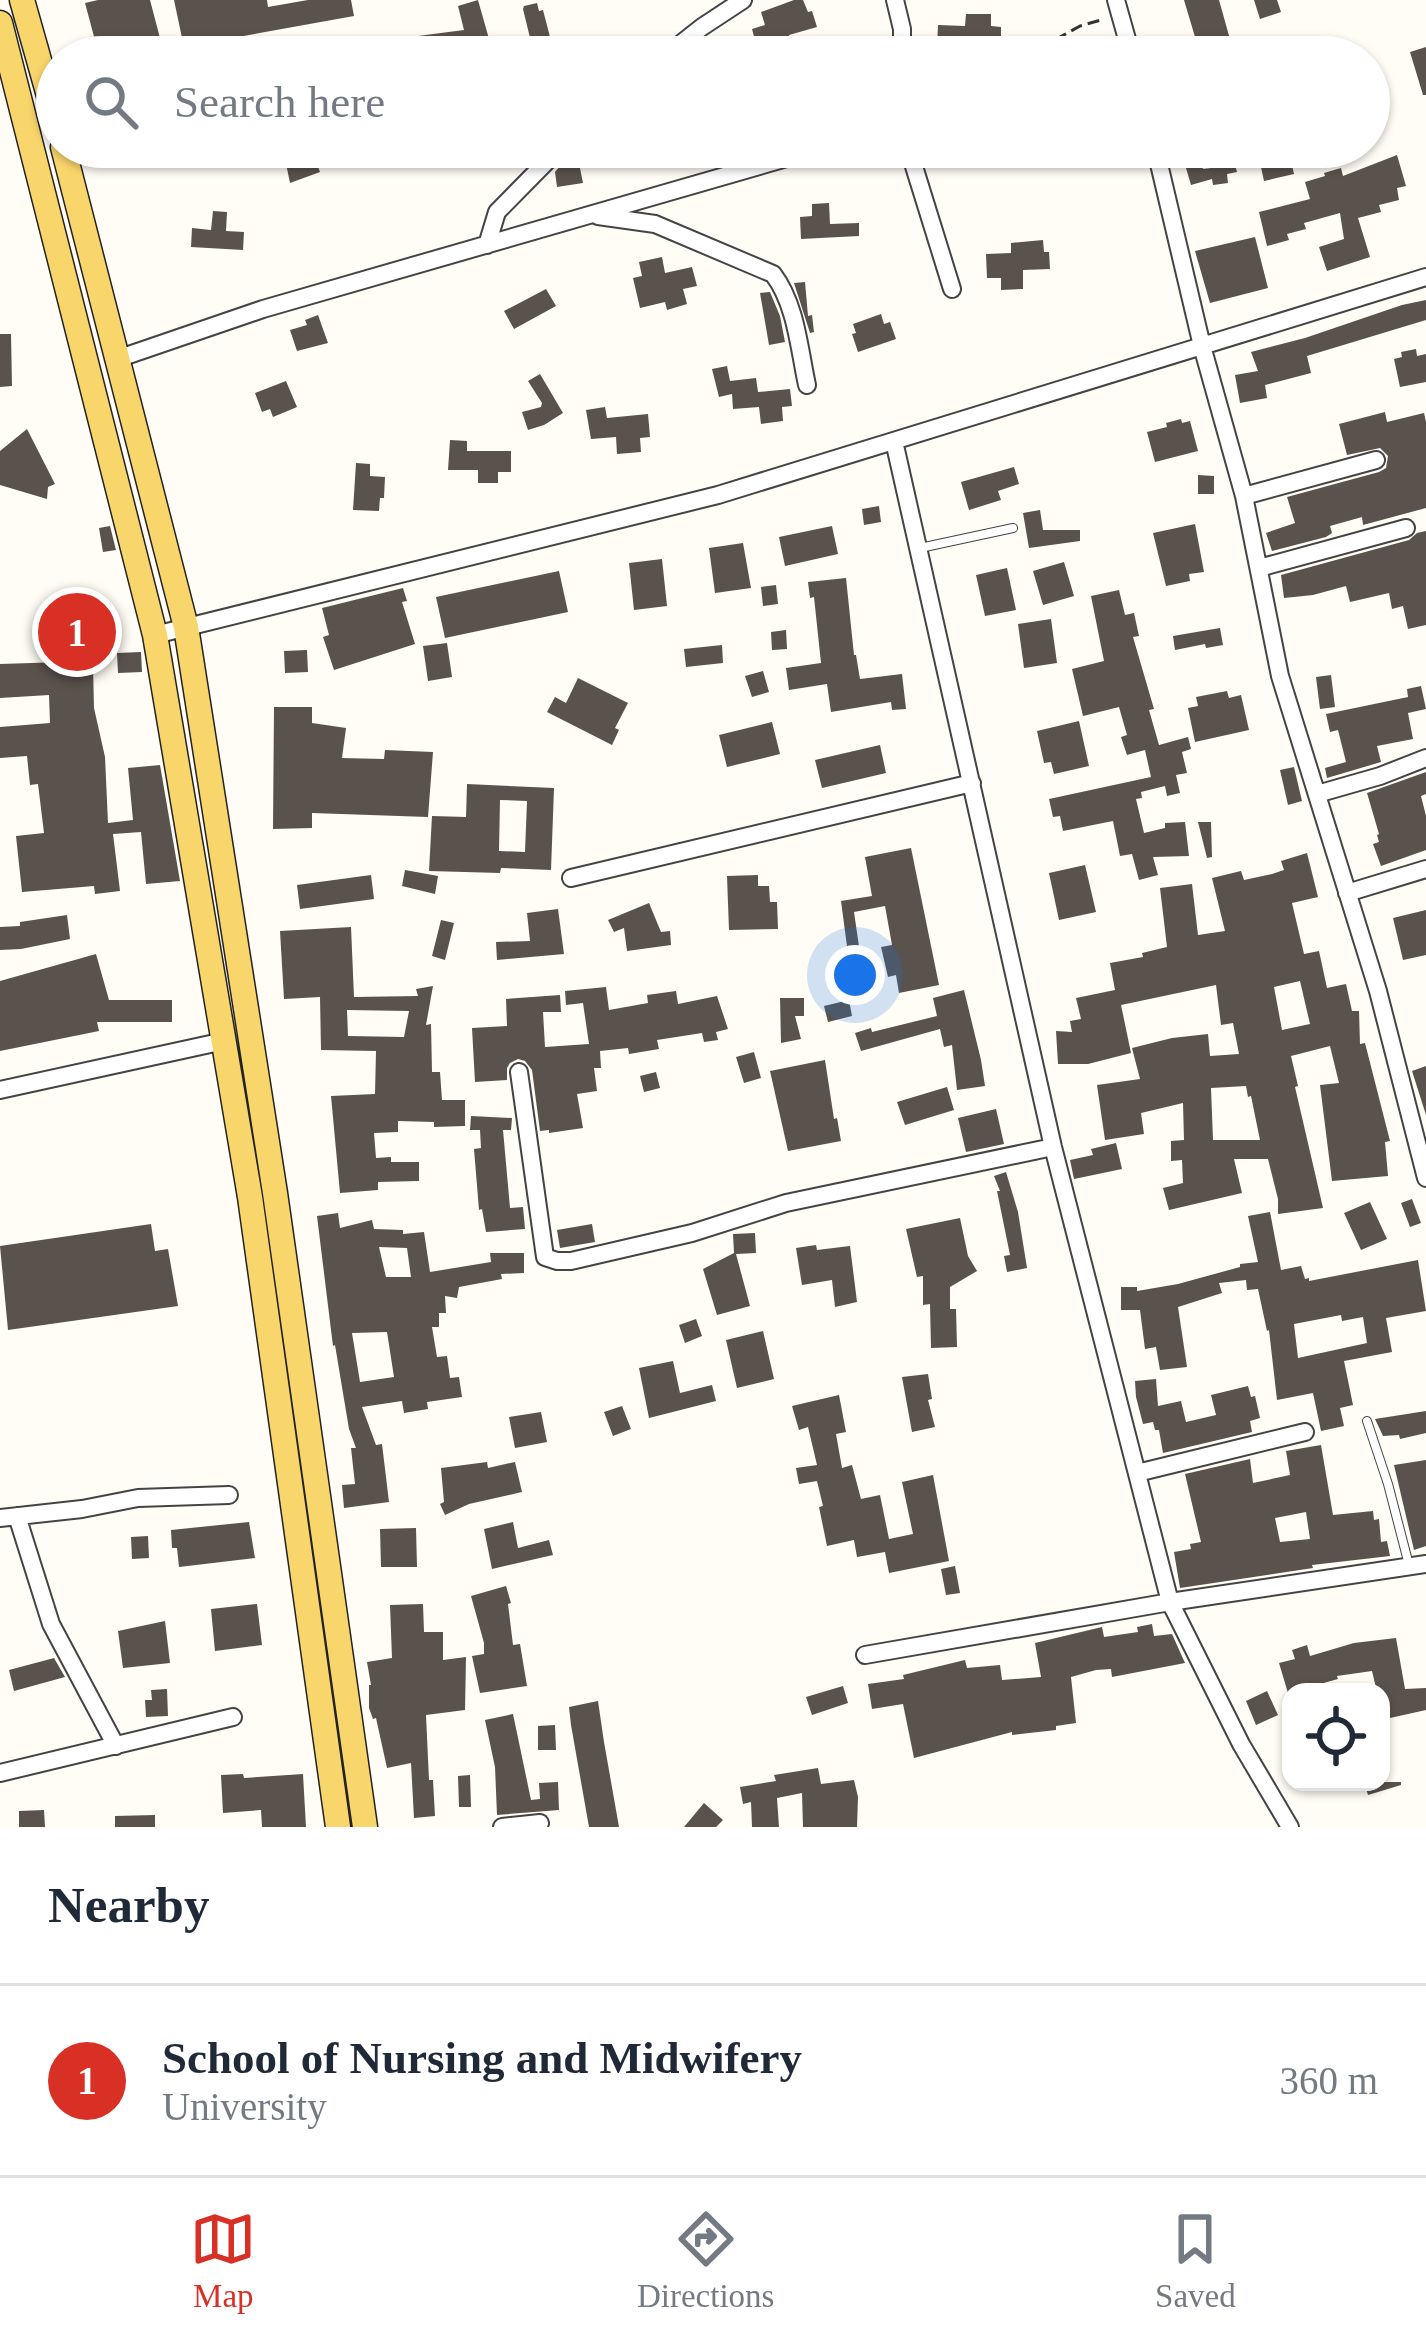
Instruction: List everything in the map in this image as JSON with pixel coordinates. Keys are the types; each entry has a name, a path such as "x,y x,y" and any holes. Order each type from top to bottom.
{"main road":[{"path":"22,0 36,50"},
{"path":"0,23 36,165"},
{"path":"37,168 155,635 224,1041 277,1298 365,1827"},
{"path":"68,168 186,627 277,1298 338,1827"},
{"path":"323,1827 333,1792"}],"street":[{"path":"691,36 743,0"},
{"path":"895,0 902,36"},
{"path":"1118,7 1126,36"},
{"path":"487,245 497,212 540,168"},
{"path":"117,359 262,309 752,168"},
{"path":"915,168 952,289"},
{"path":"1160,168 1244,496 1280,676 1378,991 1426,1178"},
{"path":"592,214 655,224 772,274 789,302 807,385"},
{"path":"155,635 718,495 1426,278"},
{"path":"894,441 1053,1147 1170,1602 1241,1744 1290,1827"},
{"path":"1244,496 1376,460"},
{"path":"1259,568 1406,528"},
{"path":"1317,794 1426,758"},
{"path":"571,878 972,783"},
{"path":"1347,893 1426,869"},
{"path":"0,1090 224,1041"},
{"path":"519,1072 545,1257 557,1261 692,1233 786,1203 1053,1147"},
{"path":"1137,1473 1305,1432"},
{"path":"116,1746 51,1624 8,1517 137,1498 229,1495"},
{"path":"865,1655 1418,1565"},
{"path":"0,1773 233,1717"},
{"path":"502,1827 540,1823"}],"lane":[{"path":"919,548 1013,528"},
{"path":"1367,1421 1418,1565"}],"path":[{"path":"1062,36 1118,7"}],"building":[{"path":"150,0 159,36 94,36 85,3"},
{"path":"174,0 267,0 268,7 308,0 351,0 354,16 244,36 182,36"},
{"path":"478,0 488,36 418,36 464,30 458,6"},
{"path":"803,0 817,27 789,36 754,36 752,29 765,25 761,12"},
{"path":"1184,0 1219,0 1229,36 1195,36"},
{"path":"1254,0 1277,0 1281,12 1260,19"},
{"path":"537,3 550,36 530,36 524,6"},
{"path":"966,14 991,14 991,26 1001,27 1001,36 938,36 938,25 965,26"},
{"path":"1426,47 1426,95 1423,95 1410,52"},
{"path":"1397,155 1406,186 1397,188 1399,200 1379,205 1381,212 1358,218 1370,257 1327,271 1319,247 1344,239 1340,213 1304,223 1306,229 1287,234 1289,240 1267,246 1259,212 1310,199 1305,182 1324,173 1341,168 1343,176 1364,168 1390,168 1390,158"},
{"path":"287,168 319,168 320,172 290,183"},
{"path":"580,168 583,183 557,187 555,172"},
{"path":"1186,168 1236,168 1237,172 1227,174 1228,183 1213,185 1212,179 1191,185"},
{"path":"1261,168 1293,168 1294,174 1264,181"},
{"path":"829,203 830,224 859,223 859,236 801,239 800,217 812,216 812,204"},
{"path":"213,211 227,212 226,231 244,232 243,250 191,247 192,228 211,230"},
{"path":"1255,237 1268,288 1210,303 1195,251"},
{"path":"1043,240 1050,269 1023,270 1023,289 1001,290 1001,278 987,278 986,254 1011,253 1011,243"},
{"path":"662,257 665,273 692,267 697,286 683,289 687,304 667,310 665,302 640,308 633,278 642,276 639,262"},
{"path":"805,282 814,332 810,333 794,283"},
{"path":"546,289 556,306 514,329 504,311"},
{"path":"770,292 785,342 769,345 760,293"},
{"path":"1426,300 1426,320 1307,356 1311,373 1265,385 1267,398 1240,403 1235,375 1258,371 1251,352"},
{"path":"881,314 884,324 890,322 896,339 858,352 853,324"},
{"path":"318,315 328,343 297,351 290,330 307,325 305,320"},
{"path":"0,334 11,334 12,386 0,387"},
{"path":"1416,349 1417,356 1426,354 1426,382 1400,387 1394,359"},
{"path":"727,366 730,381 756,378 758,392 790,389 792,406 782,407 783,421 761,424 759,407 733,409 732,394 719,397 712,369"},
{"path":"540,374 563,413 528,430 522,412 542,403 528,381"},
{"path":"286,381 297,407 273,417 270,409 262,412 255,393"},
{"path":"605,407 607,418 648,414 650,437 640,438 641,452 617,454 616,437 591,439 586,410"},
{"path":"1385,412 1387,422 1424,413 1426,508 1363,525 1362,517 1330,526 1332,533 1326,537 1272,551 1266,533 1295,523 1287,497 1386,468 1388,456 1380,448 1347,455 1339,424"},
{"path":"1181,419 1182,423 1190,421 1198,451 1155,462 1147,432"},
{"path":"27,429 55,484 48,487 47,499 0,485 0,451"},
{"path":"450,440 467,441 467,451 511,451 511,472 498,472 498,483 478,483 478,470 448,470"},
{"path":"356,463 370,464 370,476 385,477 379,511 353,510"},
{"path":"1014,467 1019,484 998,491 1001,500 969,510 961,482"},
{"path":"1198,475 1214,476 1214,494 1198,494"},
{"path":"879,506 881,522 864,525 862,509"},
{"path":"1040,510 1043,530 1080,530 1080,541 1029,548 1023,513"},
{"path":"1195,524 1204,572 1189,574 1190,581 1166,586 1153,533"},
{"path":"110,526 116,550 103,552 99,528"},
{"path":"832,526 838,554 785,566 779,537"},
{"path":"1426,531 1426,625 1408,629 1403,606 1392,609 1389,593 1350,602 1346,586 1284,598 1281,575 1409,540"},
{"path":"743,543 751,588 715,593 709,548"},
{"path":"662,559 667,606 634,610 629,563"},
{"path":"1064,562 1074,596 1043,605 1033,571"},
{"path":"1007,568 1016,610 985,616 976,575"},
{"path":"559,571 568,612 445,638 436,597"},
{"path":"846,578 860,679 902,674 906,709 892,710 891,702 831,712 827,684 789,690 786,668 821,663 808,582"},
{"path":"776,585 778,604 763,606 761,587"},
{"path":"403,588 407,601 402,602 415,644 334,670 323,637 329,635 322,608"},
{"path":"1119,590 1125,615 1134,613 1139,636 1133,637 1159,745 1188,737 1191,749 1182,752 1187,773 1176,775 1180,793 1167,796 1165,786 1141,792 1142,798 1136,799 1144,833 1165,828 1165,823 1185,822 1189,856 1153,857 1158,875 1139,880 1132,854 1120,856 1113,821 1063,831 1049,799 1151,777 1145,750 1127,755 1119,707 1083,716 1072,669 1104,661 1091,596"},
{"path":"1051,619 1057,663 1024,668 1018,624"},
{"path":"1220,628 1223,645 1175,650 1173,636"},
{"path":"786,630 787,649 772,650 771,632"},
{"path":"447,643 452,677 428,681 423,646"},
{"path":"722,645 723,663 686,667 684,649"},
{"path":"307,650 308,672 285,673 284,651"},
{"path":"141,652 142,672 118,673 117,653"},
{"path":"63,662 63,666 93,665 108,823 133,820 128,768 160,765 180,881 146,884 141,832 113,834 120,891 95,894 94,886 22,892 16,836 44,833 38,784 30,785 27,756 0,758 0,727 50,723 49,695 0,698 0,664"},
{"path":"763,671 769,692 752,697 745,676"},
{"path":"1331,675 1335,707 1320,709 1316,677"},
{"path":"578,678 628,703 612,745 547,712 555,697 566,703"},
{"path":"1421,686 1426,709 1408,713 1413,739 1377,746 1381,762 1327,778 1325,768 1346,762 1338,730 1330,732 1326,714 1408,697 1407,689"},
{"path":"1227,691 1229,698 1241,695 1249,730 1195,742 1188,708 1198,706 1196,697"},
{"path":"274,707 312,707 312,723 346,728 342,758 384,759 385,750 433,752 428,817 312,813 312,828 273,829"},
{"path":"1079,721 1089,766 1054,774 1051,762 1044,763 1037,731"},
{"path":"772,722 780,754 727,767 719,735"},
{"path":"880,745 886,773 822,788 815,760"},
{"path":"1294,767 1302,801 1288,805 1280,770"},
{"path":"1426,772 1426,794 1421,796 1426,850 1381,866 1373,844 1379,842 1379,834 1367,793"},
{"path":"467,784 554,788 551,870 429,871 432,816 466,817","holes":["500,800 527,801 525,852 499,851"]},
{"path":"1198,822 1211,822 1212,857 1207,858"},
{"path":"911,848 939,985 899,993 896,975 888,977 881,947 892,945 885,906 854,912 862,967 850,969 841,901 872,896 865,857"},
{"path":"1307,853 1318,897 1292,903 1304,954 1319,951 1327,988 1346,984 1352,1011 1359,1011 1360,1044 1365,1043 1390,1141 1385,1142 1388,1176 1332,1181 1320,1085 1339,1083 1330,1046 1291,1056 1323,1208 1278,1214 1268,1159 1234,1159 1242,1193 1169,1210 1163,1188 1183,1183 1182,1160 1171,1161 1171,1141 1184,1140 1183,1103 1141,1113 1144,1134 1105,1140 1097,1085 1140,1079 1132,1048 1172,1038 1208,1034 1210,1056 1239,1054 1233,1023 1221,1025 1216,985 1121,1005 1131,1053 1088,1064 1058,1064 1056,1031 1072,1032 1070,1021 1081,1019 1076,998 1115,990 1110,963 1167,947 1160,888 1192,884 1198,935 1225,931 1212,878 1241,871 1244,880 1272,874 1284,870 1281,861","holes":["1300,981 1310,1024 1282,1030 1274,987","1246,1086 1260,1140 1213,1140 1211,1088"]},
{"path":"1085,865 1096,912 1059,920 1049,873"},
{"path":"405,870 438,876 435,894 402,886"},
{"path":"371,875 374,899 300,909 297,885"},
{"path":"758,875 758,886 769,886 770,902 777,902 778,929 729,930 727,876"},
{"path":"649,903 661,932 670,931 671,945 627,951 624,928 614,932 608,920"},
{"path":"558,909 564,954 497,960 496,942 530,941 527,913"},
{"path":"1426,910 1426,955 1403,960 1393,918"},
{"path":"67,915 70,939 0,950 0,927"},
{"path":"441,920 454,923 445,960 432,956"},
{"path":"351,927 354,997 418,996 416,989 433,986 426,1025 431,1024 432,1072 440,1072 442,1100 465,1100 465,1126 398,1121 398,1132 374,1133 376,1158 419,1162 419,1181 378,1182 378,1190 340,1193 331,1096 375,1094 376,1051 321,1050 320,997 284,999 280,931","holes":["347,1010 409,1011 404,1037 348,1036"]},
{"path":"96,954 109,1000 172,1000 172,1022 97,1022 99,1031 0,1051 0,981"},
{"path":"606,987 609,1010 648,1003 647,995 676,991 678,1004 717,996 728,1029 716,1032 718,1040 704,1042 702,1033 657,1040 659,1049 629,1054 628,1048 600,1051 601,1068 594,1068 597,1091 577,1094 583,1128 540,1131 532,1070 525,1061 510,1063 507,1080 475,1082 472,1028 507,1026 506,999 560,995 561,1012 543,1012 545,1047 589,1044 583,1003 566,1005 565,991"},
{"path":"964,990 985,1086 957,1090 952,1045 944,1047 940,1029 861,1051 855,1033 937,1016 933,998"},
{"path":"780,998 804,998 804,1016 795,1016 801,1039 781,1043"},
{"path":"849,1000 852,1016 828,1022 824,1006"},
{"path":"754,1052 761,1078 744,1083 736,1057"},
{"path":"825,1060 841,1141 788,1151 770,1071"},
{"path":"1426,1066 1426,1115 1412,1071"},
{"path":"656,1072 660,1088 644,1092 640,1076"},
{"path":"947,1087 954,1110 905,1125 897,1102"},
{"path":"996,1109 1004,1144 966,1152 958,1118"},
{"path":"471,1116 512,1118 511,1130 503,1130 510,1208 523,1207 525,1229 486,1232 479,1210 474,1149 481,1148 480,1130 470,1130"},
{"path":"1116,1143 1122,1169 1074,1179 1070,1160"},
{"path":"1006,1172 1027,1268 1007,1272 1004,1256 1010,1255 994,1176"},
{"path":"1412,1199 1421,1223 1410,1227 1401,1203"},
{"path":"1370,1202 1387,1239 1361,1250 1344,1213"},
{"path":"1270,1212 1281,1270 1301,1266 1309,1281 1418,1260 1426,1311 1386,1318 1392,1352 1344,1361 1353,1405 1340,1408 1344,1426 1321,1431 1313,1393 1277,1400 1269,1330 1258,1289 1247,1290 1246,1280 1219,1283 1222,1293 1178,1307 1187,1367 1160,1370 1156,1347 1145,1349 1140,1310 1121,1310 1121,1287 1137,1287 1137,1291 1178,1284 1258,1262 1248,1216","holes":["1341,1315 1342,1321 1363,1317 1367,1343 1298,1358 1294,1324"]},
{"path":"338,1213 340,1228 372,1220 374,1229 424,1232 430,1272 491,1262 490,1253 524,1253 524,1273 501,1274 502,1279 459,1287 457,1298 445,1296 446,1313 439,1313 439,1327 432,1327 437,1357 447,1356 450,1378 459,1377 462,1397 427,1402 428,1409 404,1413 402,1401 362,1407 376,1445 382,1444 389,1502 344,1508 342,1485 355,1484 351,1448 356,1448 333,1346 317,1216","holes":["379,1247 407,1248 411,1277 386,1277","387,1332 394,1377 360,1382 352,1333"]},
{"path":"960,1218 968,1256 977,1271 950,1287 957,1347 931,1348 930,1304 923,1305 923,1276 917,1277 906,1229"},
{"path":"151,1224 155,1251 168,1249 178,1306 8,1330 0,1246"},
{"path":"592,1224 595,1242 560,1248 557,1230"},
{"path":"755,1233 756,1253 736,1254 750,1306 717,1315 703,1269 734,1253 733,1234"},
{"path":"816,1245 817,1250 850,1246 857,1302 835,1307 832,1280 802,1285 796,1248"},
{"path":"696,1319 702,1336 685,1343 679,1325"},
{"path":"763,1331 774,1379 737,1388 726,1340"},
{"path":"673,1361 680,1393 712,1385 716,1401 649,1418 639,1368"},
{"path":"928,1374 935,1427 912,1432 902,1377"},
{"path":"1156,1379 1158,1406 1181,1401 1186,1422 1216,1415 1211,1395 1248,1386 1260,1418 1250,1421 1252,1432 1163,1453 1159,1430 1153,1422 1143,1424 1136,1397 1135,1381"},
{"path":"839,1395 846,1432 836,1434 842,1468 852,1465 861,1499 880,1495 889,1539 913,1534 902,1482 933,1475 949,1561 889,1573 885,1552 857,1557 854,1540 827,1546 817,1481 799,1484 796,1468 817,1465 808,1427 799,1430 792,1406"},
{"path":"622,1406 631,1429 613,1436 604,1412"},
{"path":"1426,1411 1426,1433 1400,1439 1399,1435 1383,1436 1375,1419"},
{"path":"541,1412 547,1442 515,1448 509,1417"},
{"path":"1321,1445 1333,1515 1373,1511 1390,1556 1180,1588 1174,1552 1201,1542 1185,1474 1250,1459 1253,1483 1290,1475 1286,1451","holes":["1306,1512 1310,1539 1280,1542 1275,1518"]},
{"path":"1426,1460 1426,1546 1414,1550 1394,1465"},
{"path":"487,1462 488,1468 515,1462 522,1492 469,1504 445,1515 440,1504 444,1502 441,1468"},
{"path":"249,1522 255,1558 179,1567 171,1530"},
{"path":"513,1522 518,1548 549,1540 553,1555 492,1569 484,1529"},
{"path":"416,1528 417,1567 381,1567 380,1529"},
{"path":"148,1536 149,1558 132,1559 131,1537"},
{"path":"955,1566 960,1593 946,1595 941,1569"},
{"path":"506,1586 513,1645 520,1644 527,1686 480,1693 472,1656 484,1654 484,1643 471,1596"},
{"path":"257,1604 262,1645 215,1651 211,1609"},
{"path":"423,1604 424,1632 443,1632 443,1660 466,1657 465,1710 426,1715 435,1816 414,1818 411,1763 387,1768 376,1718 369,1708 367,1662 392,1658 390,1605"},
{"path":"165,1621 170,1663 123,1668 118,1631"},
{"path":"1152,1624 1154,1636 1172,1634 1185,1663 1112,1677 1111,1669 1071,1677 1076,1723 1056,1726 1056,1730 1012,1732 914,1758 903,1704 872,1709 868,1684 904,1679 903,1675 965,1660 967,1668 1000,1665 1002,1680 1041,1677 1035,1643 1102,1627 1104,1637 1138,1632 1137,1627"},
{"path":"1396,1638 1405,1689 1426,1688 1426,1710 1390,1718 1390,1683 1375,1683 1372,1671 1324,1683 1285,1683 1279,1663 1295,1659 1292,1650 1307,1645 1310,1656 1354,1643"},
{"path":"54,1658 65,1677 14,1691 9,1670"},
{"path":"843,1686 848,1703 812,1715 806,1697"},
{"path":"167,1689 168,1716 146,1717 145,1700 152,1700 151,1690"},
{"path":"1267,1691 1278,1715 1256,1725 1246,1701"},
{"path":"598,1701 619,1827 589,1827 571,1725 569,1707"},
{"path":"513,1714 531,1800 540,1799 539,1783 558,1782 559,1810 497,1815 495,1767 485,1720"},
{"path":"555,1725 556,1750 538,1750 538,1726"},
{"path":"818,1768 821,1784 854,1780 857,1827 803,1827 802,1793 777,1798 779,1827 752,1827 751,1802 743,1804 740,1787 776,1781 774,1775"},
{"path":"243,1774 244,1778 303,1774 306,1827 262,1827 261,1810 223,1813 221,1775"},
{"path":"470,1775 471,1807 459,1807 458,1776"},
{"path":"704,1803 723,1820 716,1827 684,1827"},
{"path":"44,1810 45,1827 19,1827 19,1811"},
{"path":"155,1815 155,1827 115,1827 115,1816"}],"place":[{"name":"School of Nursing and Midwifery","path":"77,632"}]}
